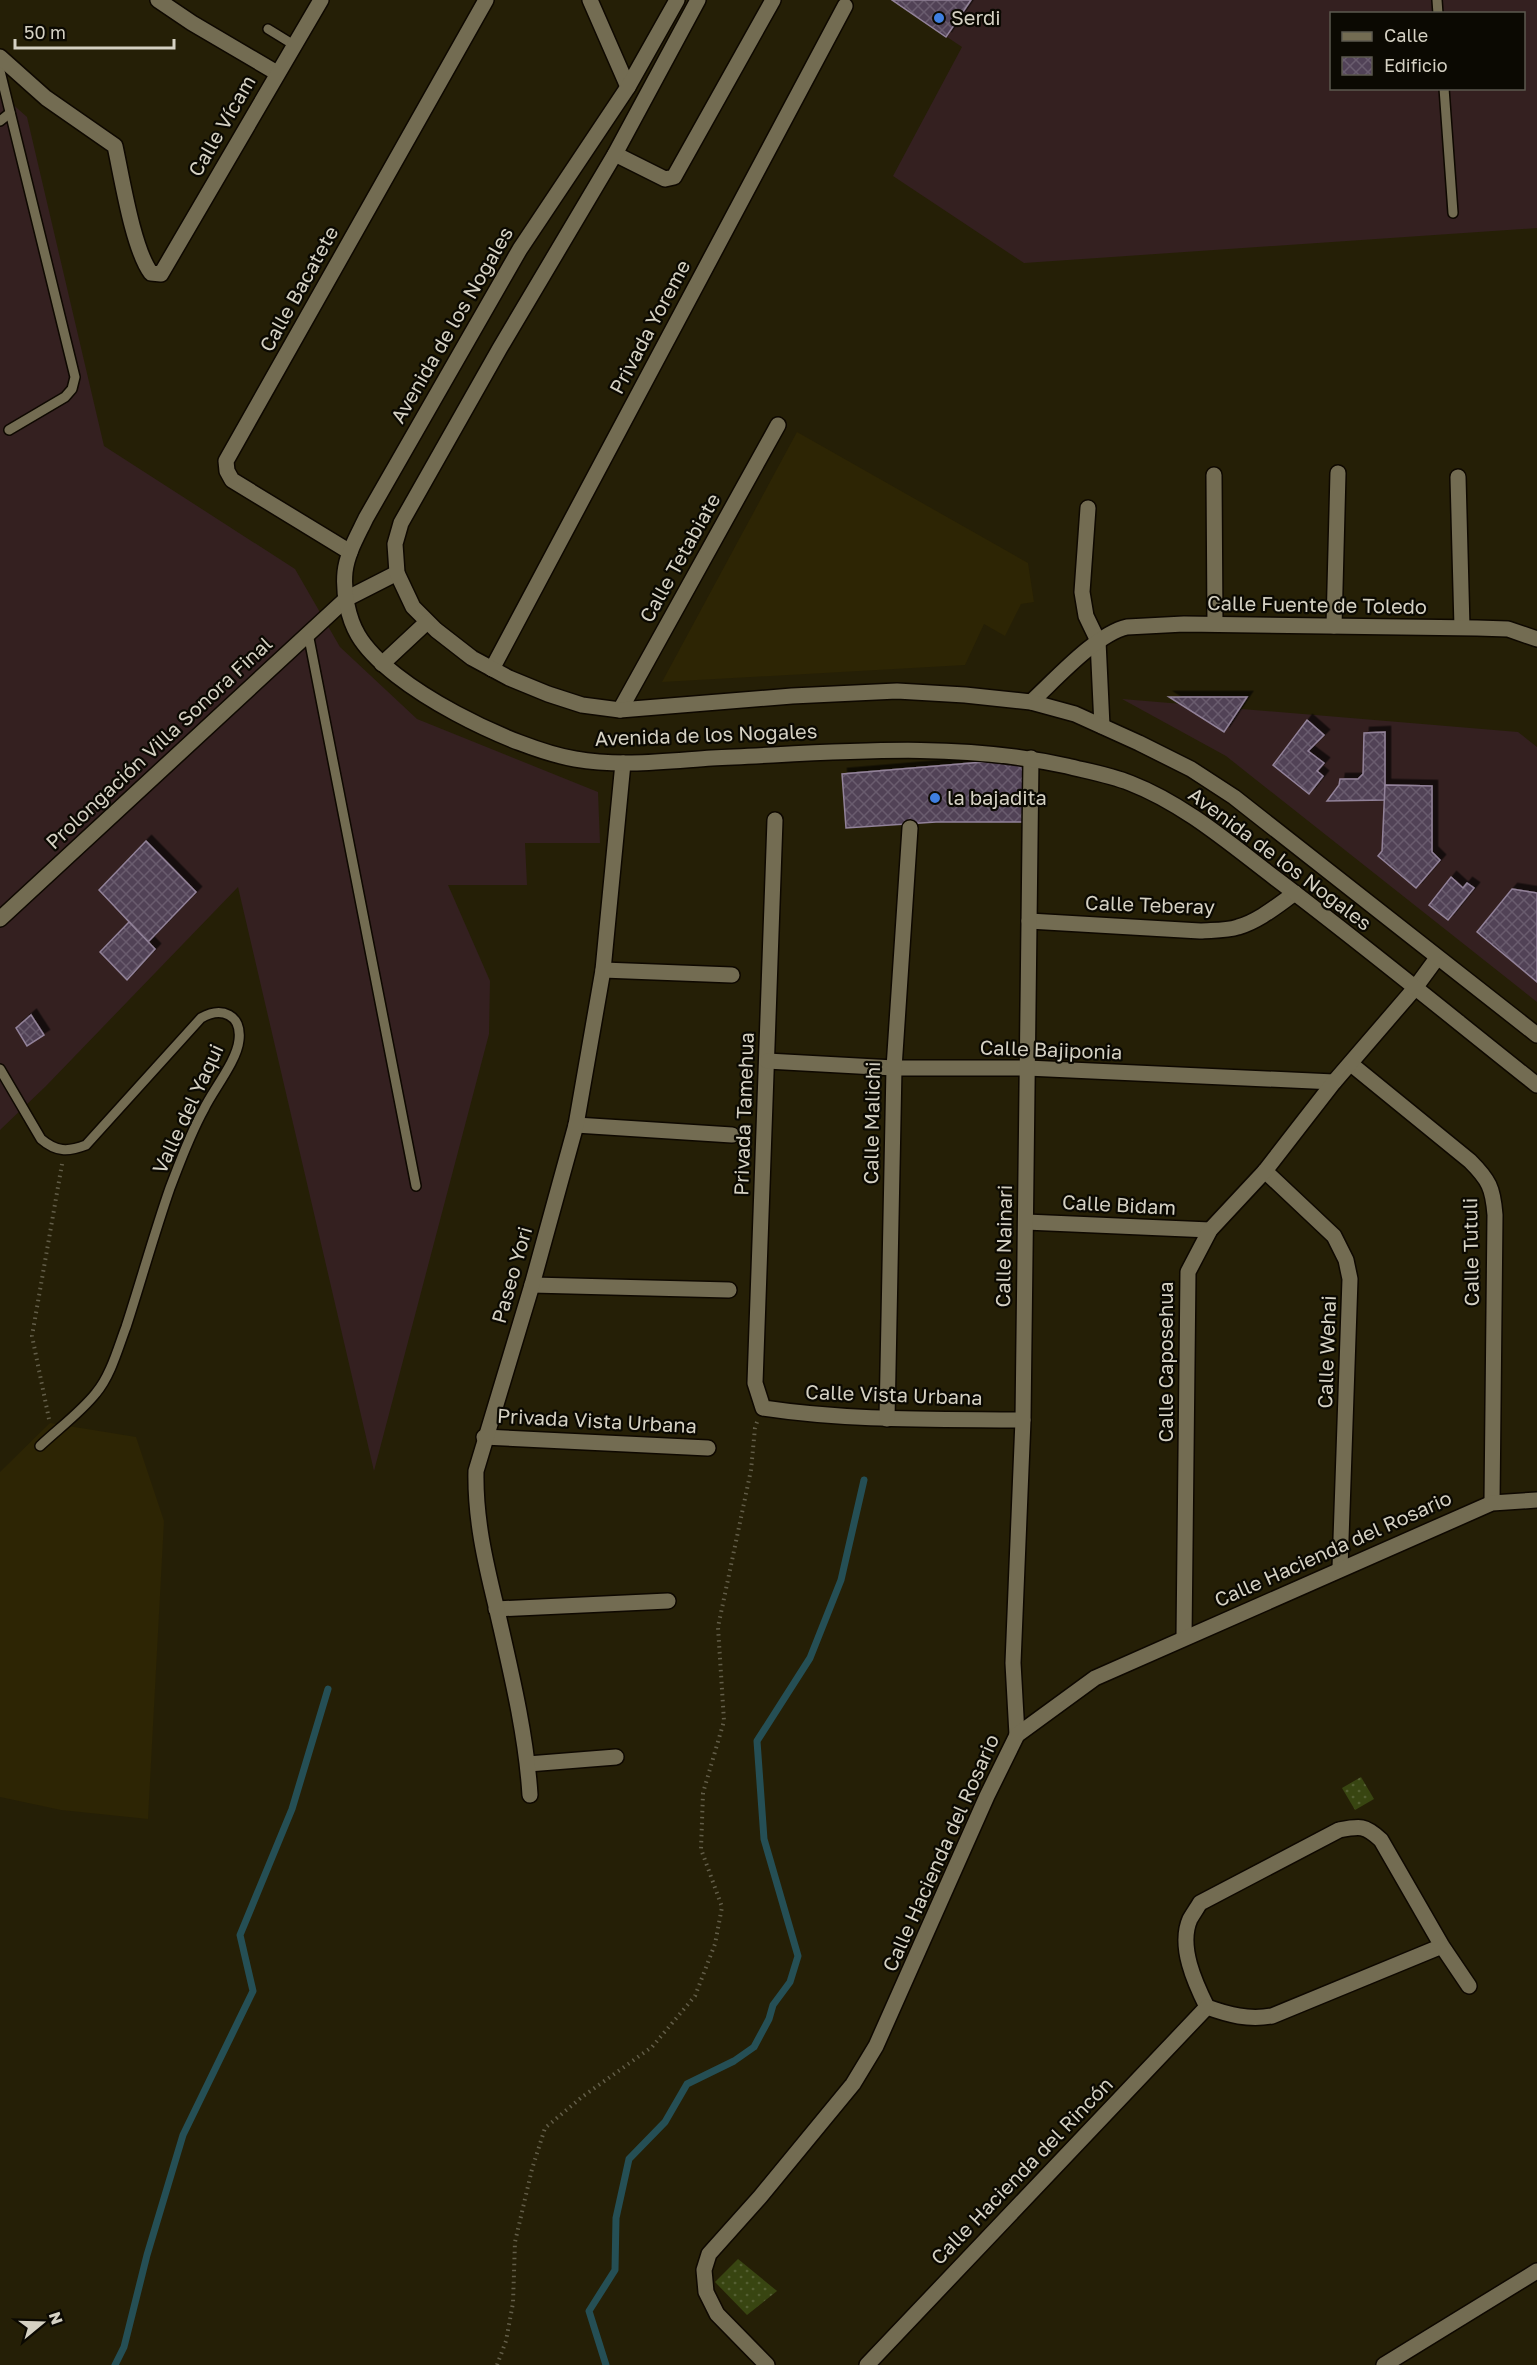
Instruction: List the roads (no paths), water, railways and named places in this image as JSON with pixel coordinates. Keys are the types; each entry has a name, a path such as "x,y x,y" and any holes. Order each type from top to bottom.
{"street":[{"path":"158,0 192,23 277,73"},
{"name":"Calle Vícam","path":"0,57 46,98 116,146 132,220 144,261 151,273 161,274 321,0"},
{"name":"Calle Bacatete","path":"351,552 232,480 227,471 226,461 486,0"},
{"path":"590,0 628,87"},
{"name":"Avenida de los Nogales","path":"677,0 628,87 520,249 386,481 351,552 345,570 349,615 358,636 382,664 442,705 531,747 574,759 623,763 890,749 960,751 1031,758 1128,782 1196,819 1295,893 1537,1085"},
{"name":"Avenida de los Nogales","path":"698,0 615,154 401,523 395,544 397,573 413,608 472,658 548,694 582,705 620,711 792,696 897,691 965,694 1031,702 1076,714 1191,769 1234,797 1537,1035"},
{"path":"615,154 665,179 674,177 773,0"},
{"name":"Privada Yoreme","path":"492,669 844,6"},
{"name":"Calle Tetabiate","path":"620,711 778,425"},
{"path":"1334,626 1338,473"},
{"path":"1214,475 1215,624"},
{"path":"1458,477 1462,627"},
{"path":"1088,508 1082,592 1086,616 1098,641 1102,726"},
{"name":"Prolongación Villa Sonora Final","path":"0,919 346,598 397,573"},
{"path":"382,664 427,622"},
{"name":"Calle Fuente de Toledo","path":"1031,702 1098,641 1118,629 1127,627 1215,624 1462,627 1508,629 1537,639"},
{"name":"Calle Nainari","path":"1017,1735 1013,1663 1023,1420 1031,758"},
{"name":"Paseo Yori","path":"530,1795 528,1764 481,1541 475,1503 476,1471 484,1437 532,1285 576,1125 603,969 623,763"},
{"name":"Privada Tamehua","path":"763,1408 754,1383 775,820"},
{"name":"Calle Malichi","path":"887,1419 894,1068 910,828"},
{"name":"Calle Teberay","path":"1029,921 1200,932 1238,927 1259,918 1295,893"},
{"name":"Calle Caposehua","path":"1184,1638 1188,1272 1210,1230 1265,1171 1334,1082 1415,988 1437,958"},
{"path":"603,969 732,975"},
{"name":"Calle Bajiponia","path":"767,1061 894,1068 1027,1068 1334,1082"},
{"name":"Calle Tutuli","path":"1351,1064 1470,1161 1485,1176 1491,1187 1495,1215 1492,1503"},
{"path":"576,1125 732,1135"},
{"name":"Calle Wehai","path":"1265,1171 1334,1236 1346,1260 1350,1279 1340,1568"},
{"name":"Calle Bidam","path":"1026,1222 1210,1230"},
{"path":"532,1285 729,1290"},
{"name":"Calle Vista Urbana","path":"763,1408 808,1414 887,1419 1023,1420"},
{"name":"Privada Vista Urbana","path":"484,1437 708,1448"},
{"name":"Calle Hacienda del Rosario","path":"767,2365 717,2314 706,2292 704,2270 709,2254 760,2197 853,2084 876,2046 987,1796 1017,1735 1095,1678 1340,1568 1492,1503 1537,1500"},
{"path":"496,1609 668,1601"},
{"path":"528,1764 616,1757"},
{"path":"1442,1946 1272,2016 1255,2018 1230,2015 1207,2007 1189,1958 1186,1940 1190,1920 1200,1903 1339,1830 1357,1827 1369,1829 1381,1840 1442,1946 1469,1986"},
{"name":"Calle Hacienda del Rincón","path":"867,2365 1207,2007"},
{"path":"1384,2365 1537,2271"}],"lane":[{"path":"268,29 294,45"},
{"path":"0,71 75,368 72,389 65,397 9,430"},
{"path":"1444,90 1453,213"},
{"path":"0,121 10,113"},
{"path":"308,633 416,1186"},
{"name":"Valle del Yaqui","path":"0,1069 41,1139 50,1148 64,1151 86,1145 201,1018 212,1012 221,1011 227,1013 238,1028 239,1041 235,1053 203,1109 170,1190 121,1341 108,1373 97,1392 40,1446"}],"waterway":[{"path":"606,2365 589,2311 615,2270 616,2218 629,2159 665,2122 687,2084 734,2061 754,2047 769,2019 773,2005 790,1982 798,1956 764,1839 757,1741 810,1658 841,1580 864,1480"},
{"path":"115,2365 124,2347 147,2255 183,2135 253,1991 240,1935 292,1809 328,1689"}],"place":[{"name":"Serdi","path":"939,18"},
{"name":"la bajadita","path":"935,798"}]}
